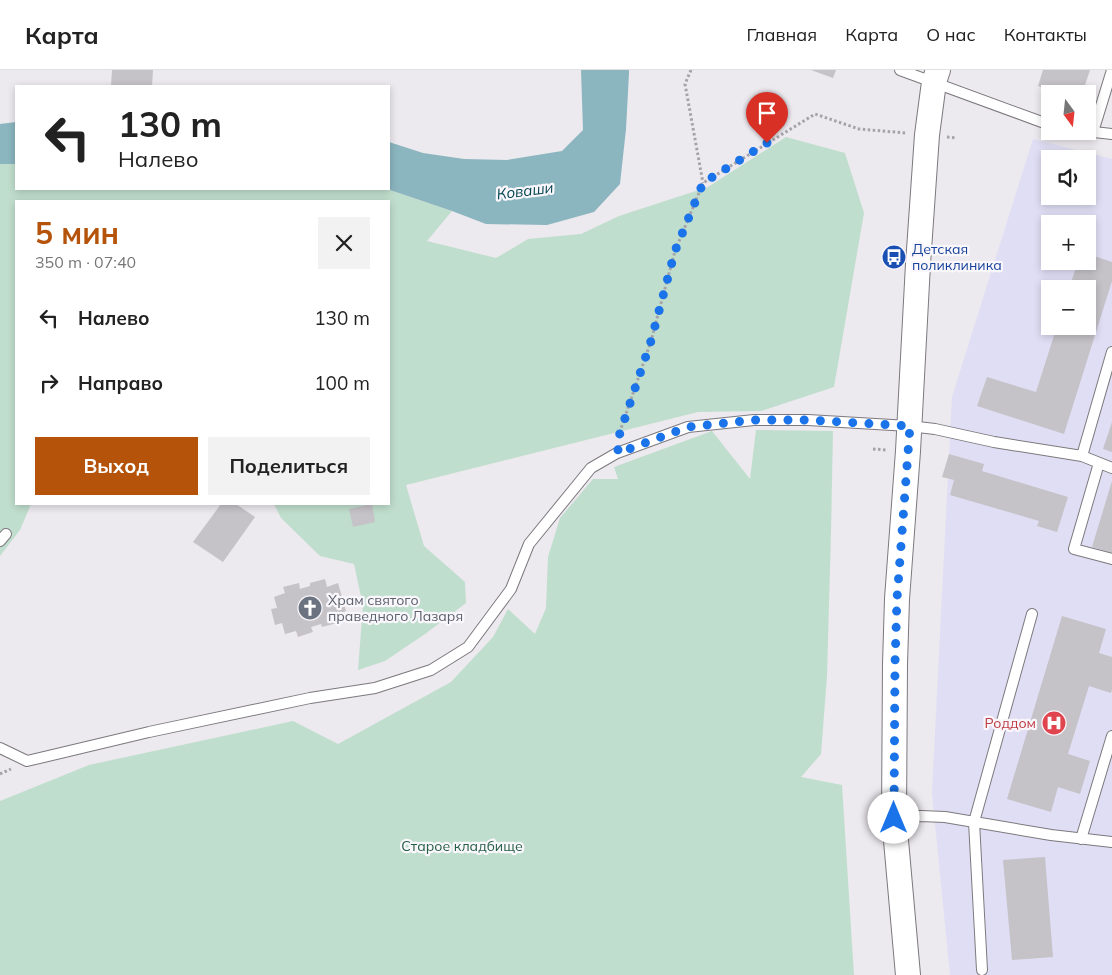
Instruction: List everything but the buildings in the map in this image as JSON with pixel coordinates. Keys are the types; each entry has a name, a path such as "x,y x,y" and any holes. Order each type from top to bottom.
{"street":[{"path":"908,975 894,818 896,618 910,426 927,135 936,76"}],"lane":[{"path":"900,70 918,77 936,76 1041,121"},
{"path":"1096,113 1112,70"},
{"path":"1096,133 1112,134"},
{"path":"1082,456 1112,352"},
{"path":"0,748 27,761 149,732 310,698 375,688 431,670 468,647 511,589 529,544 591,468 618,453 688,427 754,420 808,420 910,426 1082,456 1112,468"},
{"path":"1099,463 1074,549 1112,560"},
{"path":"982,970 974,822 1032,614"},
{"path":"1080,839 1112,736"},
{"path":"894,818 945,817 1080,839 1112,842"}],"path":[{"path":"618,453 618,439 651,341 675,251 703,183 685,84 691,70"},
{"path":"703,183 815,114 859,129 894,131"},
{"path":"872,449 888,450"}],"shaded area":[{"path":"1033,139 1076,150 1041,150 1041,205 1096,205 1096,155 1112,159 1112,975 950,975 932,793 952,397"}],"green space":[{"path":"786,137 845,153 864,213 834,387 761,411 698,412 406,485 424,546 465,582 466,603 385,661 358,670 363,606 354,564 320,556 281,518 274,505 390,505 390,200 15,200 15,505 31,505 20,530 0,556 0,164 15,164 15,190 390,190 452,211 427,241 496,258 528,239 581,234 619,216 708,187"},
{"name":"Старое кладбище","path":"756,430 833,431 827,676 821,754 801,777 842,785 854,975 0,975 0,801 89,765 293,721 338,744 451,682 493,637 508,609 535,634 546,608 548,557 560,518 593,479 618,479 614,467 712,431 750,479"}],"water":[{"name":"Коваши","path":"581,70 629,70 626,129 620,184 594,212 547,225 486,224 390,190 390,142 423,153 464,159 507,160 562,151 583,130"},
{"path":"15,122 15,164 0,164 0,124"}],"place":[{"name":"Детская поликлиника","path":"894,257"},
{"name":"Храм святого праведного Лазаря","path":"310,608"},
{"name":"Роддом","path":"1054,723"}],"route":[{"path":"767,143 703,183 675,251 651,341 618,439 618,453 688,427 754,420 808,420 910,426 897,599 894,818"}]}
